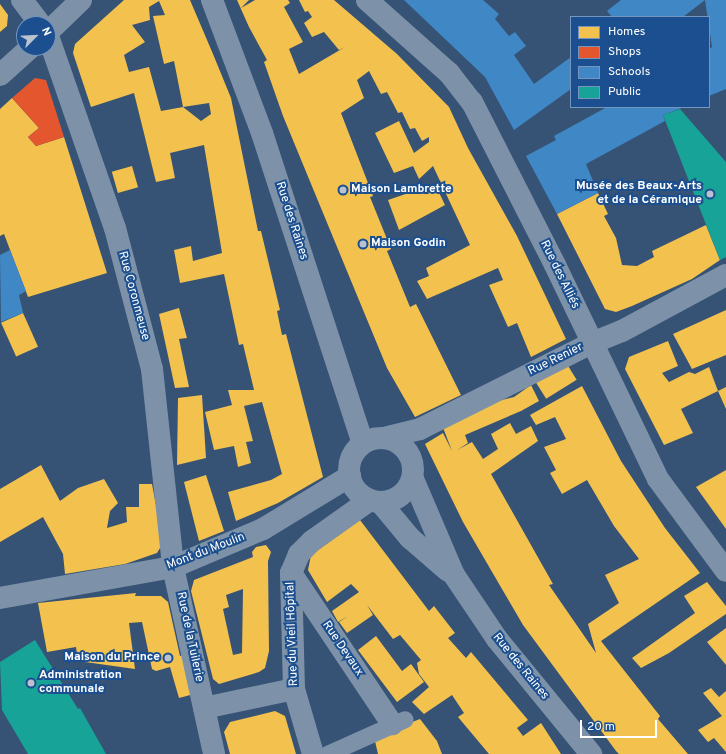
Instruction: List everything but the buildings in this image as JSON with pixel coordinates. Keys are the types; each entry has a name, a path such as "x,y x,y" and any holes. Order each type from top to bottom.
{"street":[{"path":"22,0 34,16"},
{"path":"56,24 81,0"},
{"name":"Rue des Raines","path":"212,0 262,133 373,441"},
{"name":"Rue des Alliés","path":"367,0 449,73 472,102 658,479 726,571"},
{"path":"0,74 21,56"},
{"name":"Rue Coronmeuse","path":"55,56 115,228 152,368 174,567"},
{"name":"Rue Renier","path":"373,441 420,429 592,343 622,331 726,275"},
{"path":"394,440 410,455 413,479 403,494 394,500 375,501 356,490 350,476 350,460 373,441 394,440"},
{"name":"Mont du Moulin","path":"0,598 174,567 263,529 350,476"},
{"name":"Rue des Raines","path":"413,479 430,525 454,575 497,639 591,754"},
{"name":"Rue des Raines","path":"375,501 410,538 454,575"},
{"name":"Rue du Vieil Hôpital","path":"313,754 294,689 291,573 299,554 312,541 375,501"},
{"name":"Rue de la Tuilerie","path":"174,567 214,754"},
{"name":"Rue Devaux","path":"291,573 399,722 327,754"},
{"path":"204,708 294,689"}],"place":[{"name":"Maison Lambrette","path":"343,190"},
{"name":"Musée des Beaux-Arts et de la Céramique","path":"710,194"},
{"name":"Maison Godin","path":"363,244"},
{"name":"Maison du Prince","path":"168,658"},
{"name":"Administration communale","path":"31,683"}]}
